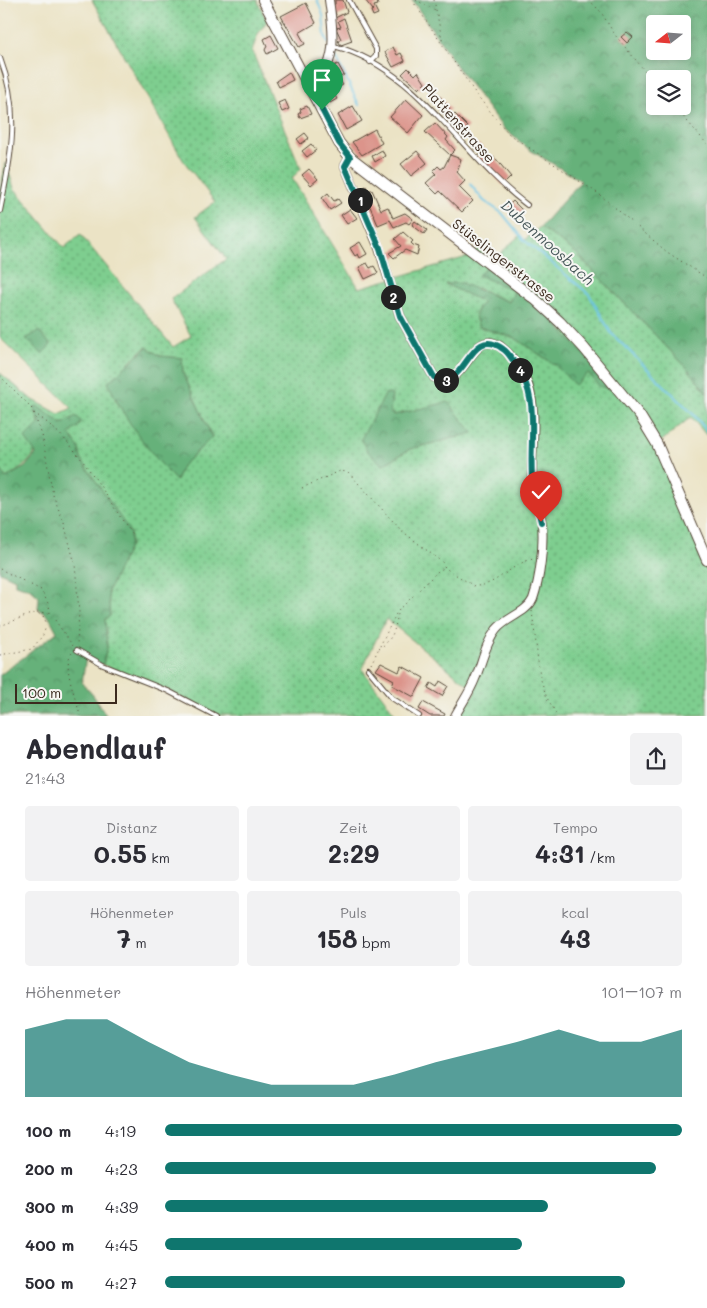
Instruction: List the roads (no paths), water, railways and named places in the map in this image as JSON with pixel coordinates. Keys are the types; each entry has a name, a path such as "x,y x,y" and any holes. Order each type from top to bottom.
{"street":[{"name":"Stüsslingerstrasse","path":"263,0 339,143 350,157 536,300 584,348 640,416 657,444 707,560"},
{"path":"309,86 319,78 334,46 329,0"},
{"path":"350,157 345,166 382,255 400,316 434,377 441,380 450,380 456,376 473,352 480,346 488,343 497,344 506,351 524,375 531,399 532,478 543,539 534,594 529,605 505,621 496,630 489,642 469,693 455,716"}],"lane":[{"path":"349,0 376,48 376,56 370,62"},
{"name":"Plattenstrasse","path":"334,46 370,62 419,95 487,172 527,205"},
{"path":"0,58 10,90 13,144 0,211"},
{"path":"77,650 103,666 168,691 216,716"},
{"path":"368,669 392,698 419,716"}],"waterway":[{"name":"Dubenmoosbach","path":"317,0 323,15 325,36 328,43"},
{"name":"Dubenmoosbach","path":"335,55 359,105"},
{"name":"Dubenmoosbach","path":"470,184 484,201 502,213 524,240 589,294 611,333 694,415 707,431"}]}
